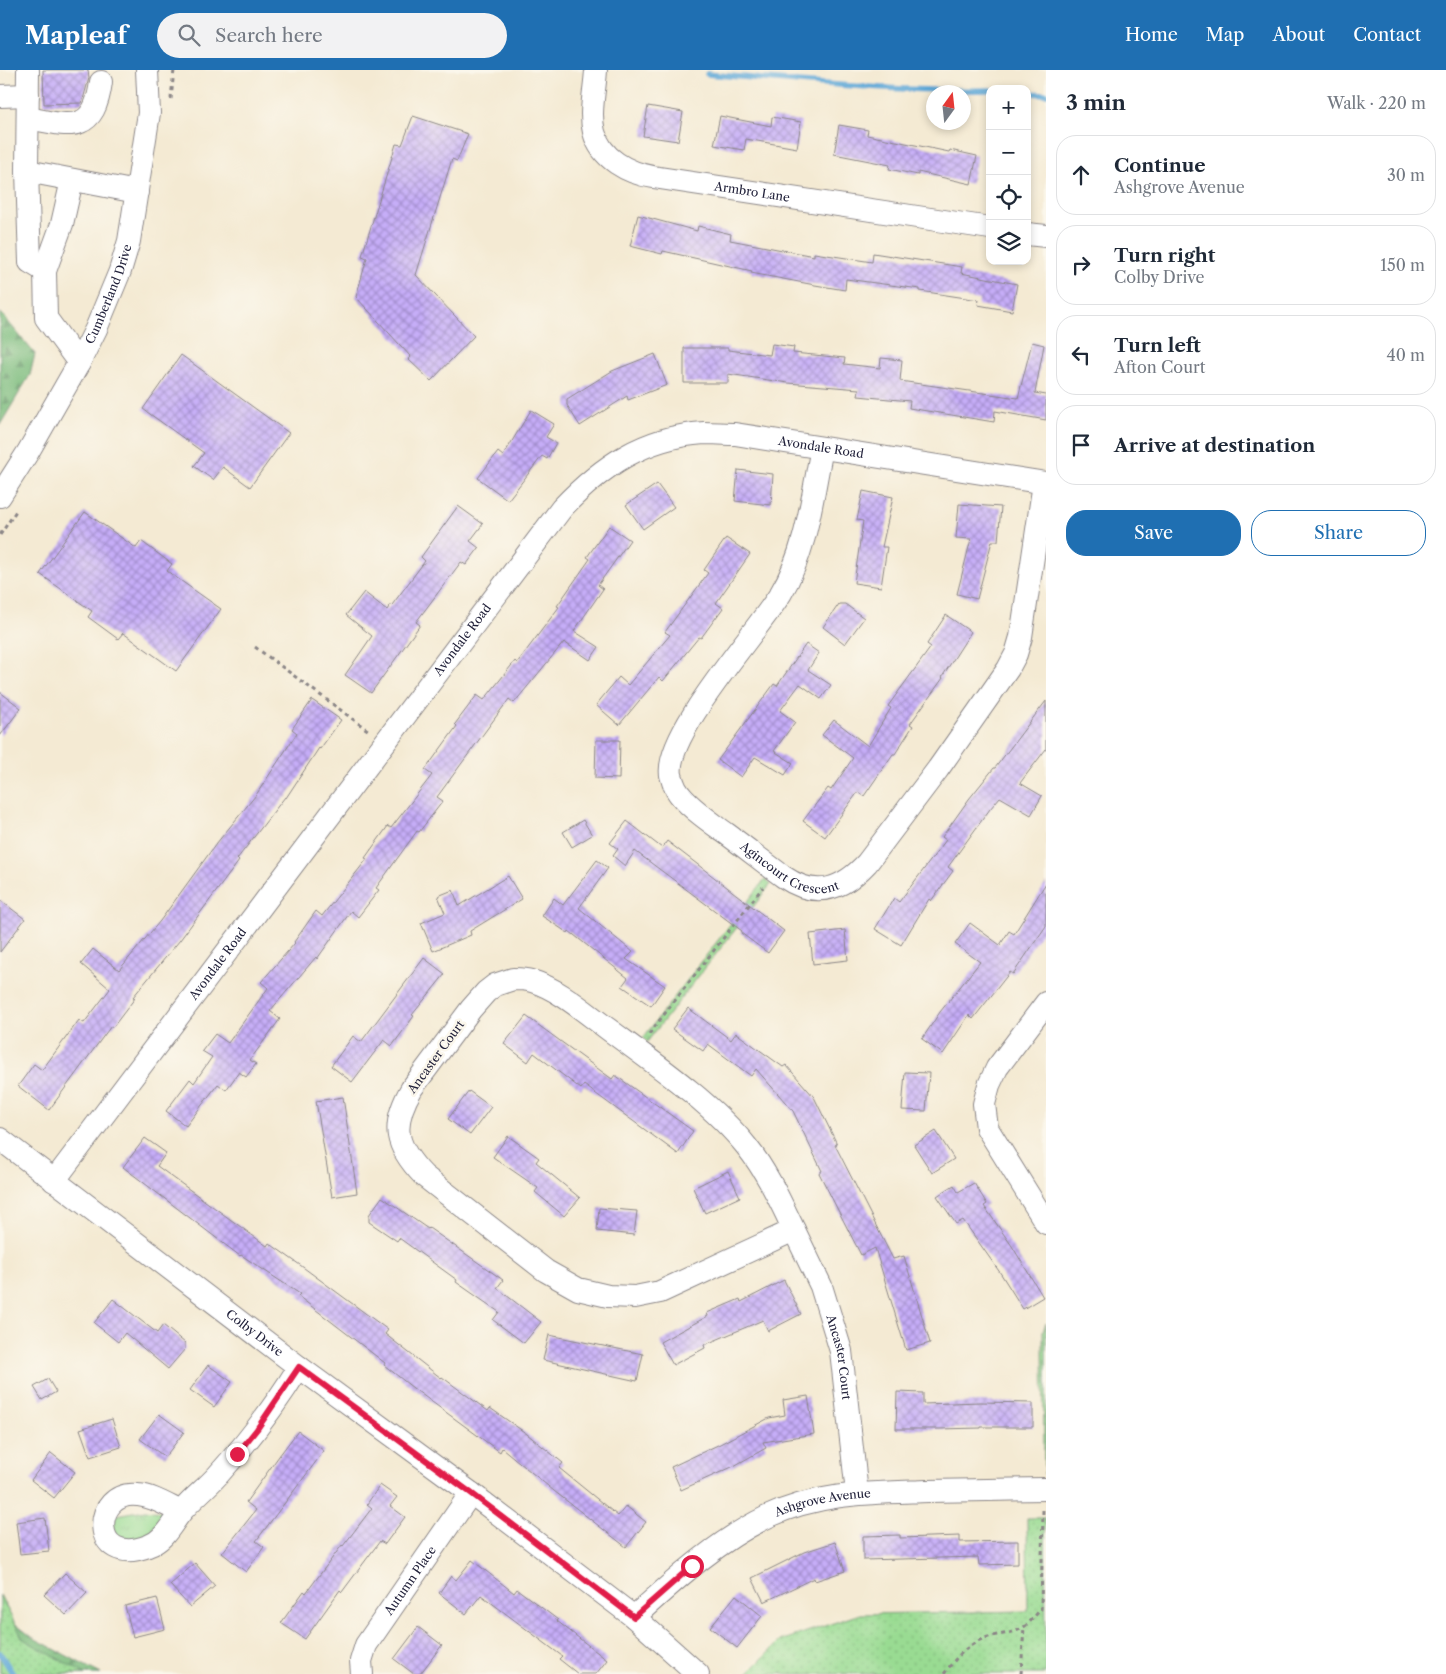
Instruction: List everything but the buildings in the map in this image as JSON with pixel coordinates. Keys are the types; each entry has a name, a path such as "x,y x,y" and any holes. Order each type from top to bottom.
{"street":[{"path":"28,70 27,171 30,262 45,271"},
{"name":"Cumberland Drive","path":"0,496 28,452 79,363 96,329 120,271 129,241 149,113 147,70"},
{"name":"Armbro Lane","path":"596,70 593,116 594,132 602,148 611,158 622,167 634,173 986,227"},
{"path":"28,118 66,125 85,121 93,112 101,82"},
{"path":"0,96 28,95"},
{"path":"27,171 137,192"},
{"path":"72,180 62,224 45,271 46,318 79,363"},
{"path":"1031,234 1046,236"},
{"name":"Avondale Road","path":"54,1181 562,508 582,487 609,466 627,455 652,444 678,437 704,433 735,434 1045,483"},
{"name":"Agincourt Crescent","path":"822,448 804,536 788,579 773,606 721,674 691,720 675,749 671,766 671,774 676,789 714,825 776,871 793,882 812,890 831,888 844,883 866,863 932,777 1013,661 1020,638 1045,483"},
{"name":"Ancaster Court","path":"794,1230 660,1292 621,1298 593,1294 561,1280 532,1262 424,1176 407,1157 402,1147 399,1121 405,1100 471,1009 486,992 502,981 513,978 532,981 573,1003 710,1109 746,1145 759,1163 770,1181 794,1230 821,1286 841,1351 857,1493"},
{"path":"1046,1003 997,1068 989,1085 984,1104 988,1128 1046,1223"},
{"name":"Colby Drive","path":"0,1139 299,1367 471,1493 634,1617 698,1674"},
{"path":"181,1512 237,1454 257,1429 299,1367"},
{"name":"Ashgrove Avenue","path":"634,1617 704,1557 741,1531 788,1509 812,1501 857,1493 1044,1489"},
{"name":"Autumn Place","path":"362,1674 361,1662 366,1645 471,1493"}],"path":[{"path":"255,647 384,742"},
{"path":"636,1050 776,871"},
{"path":"944,1674 957,1656 982,1639 1006,1634 1024,1627 1041,1609 1044,1489"},
{"path":"1021,1674 1024,1627"}],"green space":[{"path":"0,312 35,354 30,375 0,425"},
{"path":"765,879 771,884 647,1042 643,1038"},
{"path":"1046,1323 1046,1475 1044,1475 1043,1331"},
{"path":"145,1510 162,1512 165,1517 150,1533 138,1542 119,1541 112,1526 117,1515"},
{"path":"1027,1518 1045,1518 1046,1674 747,1674 780,1641 860,1614 1028,1611"},
{"path":"0,1595 23,1639 85,1674 0,1674"},
{"path":"0,1612 32,1637 101,1674 0,1674"}],"waterway":[{"path":"707,74 883,88 986,90"},
{"path":"1031,93 1046,94"},
{"path":"0,1653 13,1674"}],"route":[{"path":"237,1454 257,1429 299,1367 471,1493 634,1617 692,1566"}]}
